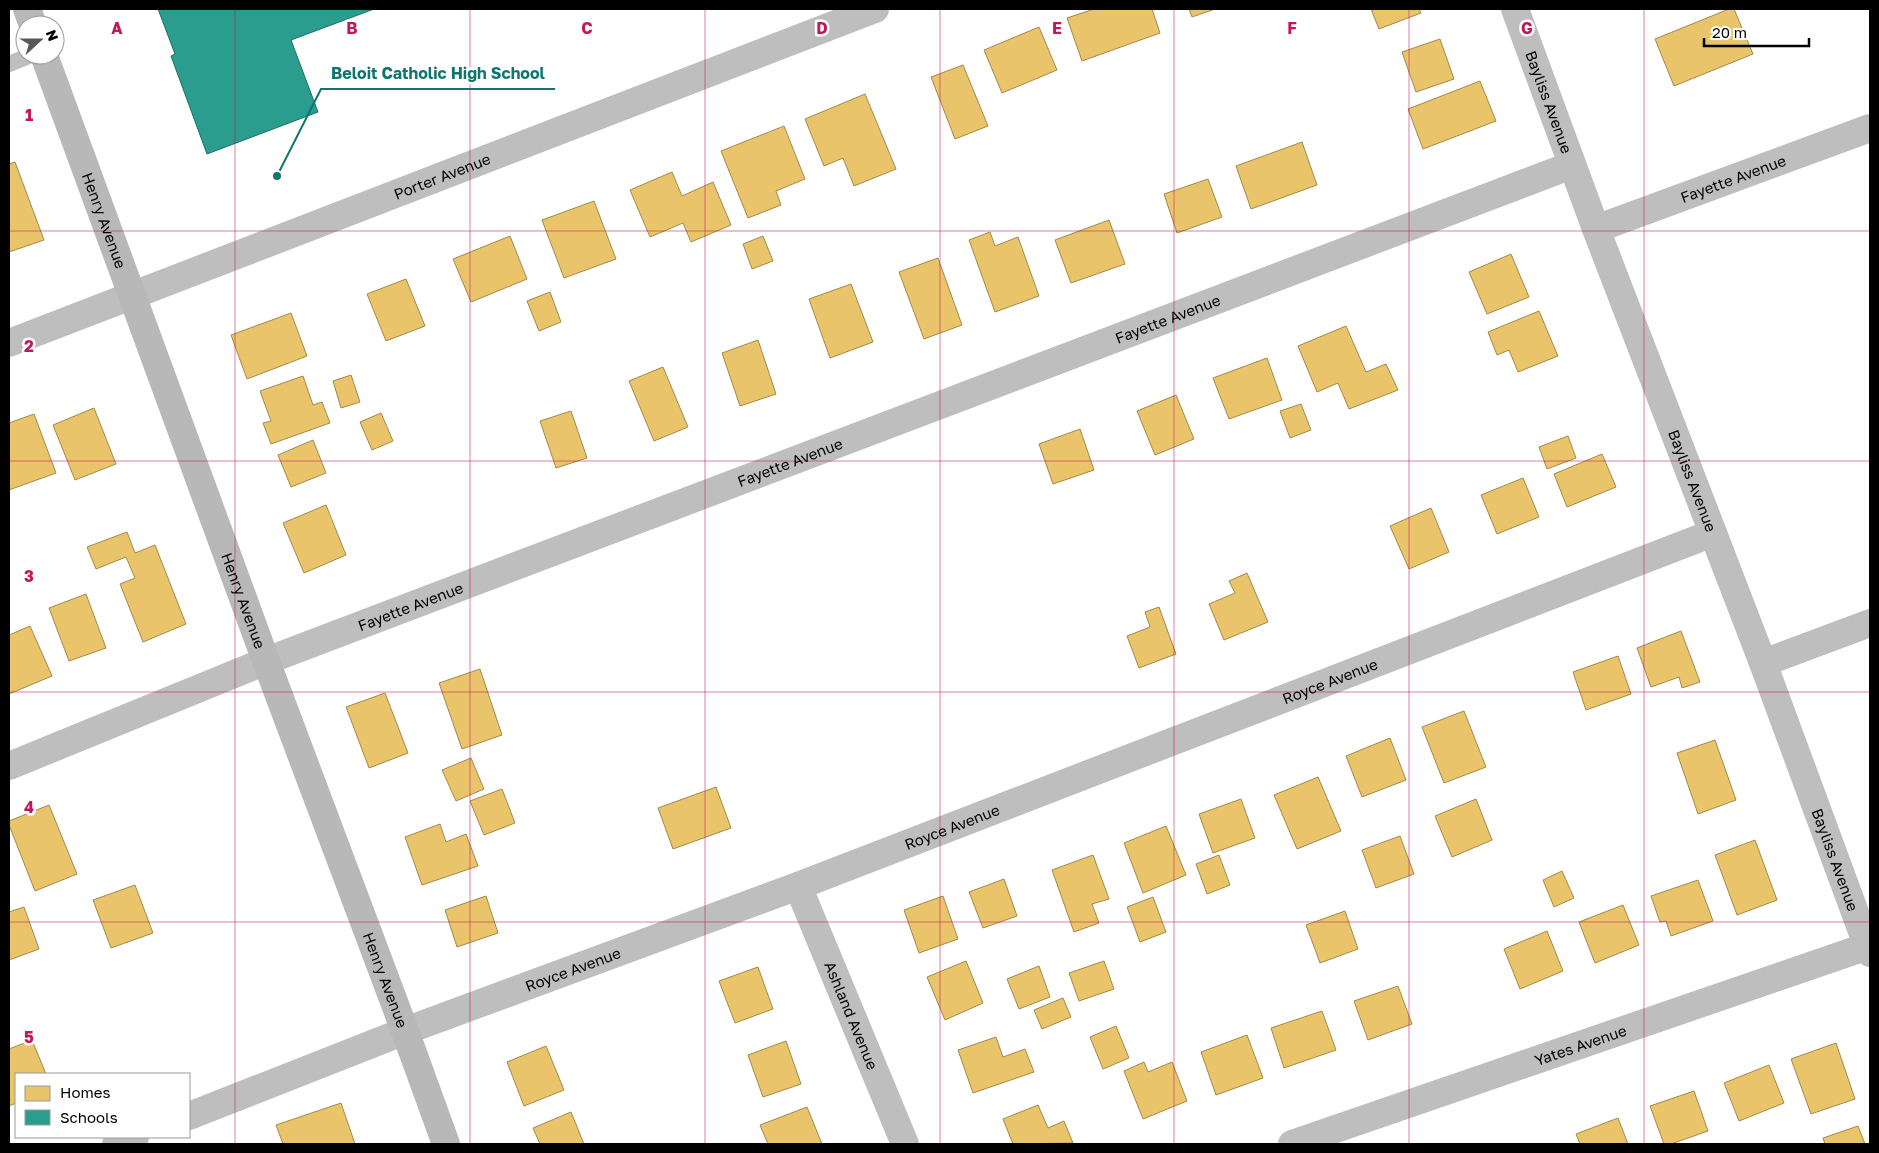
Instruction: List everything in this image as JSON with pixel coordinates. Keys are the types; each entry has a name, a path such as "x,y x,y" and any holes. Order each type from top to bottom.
{"street":[{"name":"Porter Avenue","path":"9,343 875,9"},
{"name":"Bayliss Avenue","path":"1515,9 1596,229 1763,663 1869,950"},
{"name":"Henry Avenue","path":"48,65 266,661 446,1144"},
{"name":"Fayette Avenue","path":"1596,229 1870,128"},
{"name":"Fayette Avenue","path":"9,766 266,661 1572,165"},
{"name":"Royce Avenue","path":"190,1116 405,1031 798,886 1713,533"},
{"path":"1763,663 1870,623"},
{"name":"Ashland Avenue","path":"798,886 905,1144"},
{"name":"Yates Avenue","path":"1292,1144 1869,950"},
{"path":"116,1144 132,1138"}],"building: Homes":[{"path":"1094,9 1152,9 1160,33 1082,61 1067,18"},
{"path":"1189,9 1215,9 1192,17"},
{"path":"1371,9 1419,9 1421,13 1379,29"},
{"path":"1729,9 1734,9 1753,54 1674,86 1655,39"},
{"path":"1039,27 1057,70 1002,93 984,50"},
{"path":"1440,39 1454,79 1416,92 1402,52"},
{"path":"963,65 988,126 955,139 931,77"},
{"path":"1480,81 1496,121 1423,149 1408,109"},
{"path":"865,94 896,169 854,186 843,158 824,166 805,119"},
{"path":"784,126 805,179 776,191 781,205 748,218 721,151"},
{"path":"1302,142 1317,185 1251,209 1236,166"},
{"path":"15,162 44,240 9,252 9,164"},
{"path":"672,172 682,196 713,182 731,225 691,242 683,223 650,237 630,190"},
{"path":"1208,179 1222,217 1177,233 1164,194"},
{"path":"594,201 616,259 564,278 542,220"},
{"path":"1109,220 1125,264 1071,283 1055,240"},
{"path":"990,232 995,246 1018,237 1039,296 995,312 969,240"},
{"path":"510,236 527,279 471,302 453,259"},
{"path":"763,236 773,261 752,269 743,244"},
{"path":"1511,254 1529,297 1487,314 1469,272"},
{"path":"938,258 962,325 924,339 899,272"},
{"path":"406,279 425,326 386,341 367,294"},
{"path":"851,284 873,342 830,358 809,299"},
{"path":"550,292 561,322 539,331 527,301"},
{"path":"1539,311 1558,356 1518,372 1509,350 1497,355 1488,332"},
{"path":"291,313 307,356 247,379 231,335"},
{"path":"1346,326 1366,372 1386,364 1398,390 1349,409 1338,383 1317,392 1298,346"},
{"path":"758,340 776,394 740,406 722,353"},
{"path":"1267,358 1282,400 1229,419 1213,378"},
{"path":"663,367 688,427 654,441 629,381"},
{"path":"351,375 360,402 341,408 333,381"},
{"path":"303,376 313,405 322,402 330,423 271,444 263,423 271,421 260,391"},
{"path":"1176,395 1194,439 1155,455 1137,411"},
{"path":"1301,404 1311,430 1290,438 1280,411"},
{"path":"94,408 116,464 75,480 53,425"},
{"path":"571,411 587,458 556,468 540,421"},
{"path":"381,413 393,441 372,450 360,422"},
{"path":"34,414 56,473 9,490 9,423"},
{"path":"1080,429 1094,470 1053,484 1039,444"},
{"path":"1568,436 1576,458 1547,469 1539,447"},
{"path":"313,440 326,473 291,487 278,455"},
{"path":"1602,454 1616,487 1567,507 1554,474"},
{"path":"1523,478 1539,517 1497,534 1481,495"},
{"path":"326,505 346,555 304,573 283,523"},
{"path":"1431,508 1449,552 1409,569 1390,526"},
{"path":"127,532 135,553 155,545 186,624 143,642 120,584 135,578 126,557 96,569 87,547"},
{"path":"1247,573 1268,622 1224,640 1209,604 1235,593 1229,581"},
{"path":"86,594 106,648 69,661 49,608"},
{"path":"1159,607 1176,654 1139,668 1127,636 1150,627 1145,612"},
{"path":"30,626 52,676 9,694 9,635"},
{"path":"1681,631 1700,682 1682,688 1679,677 1651,687 1637,648"},
{"path":"1618,656 1631,694 1586,710 1573,672"},
{"path":"480,669 502,735 462,749 439,683"},
{"path":"385,693 408,753 369,768 346,707"},
{"path":"1464,711 1486,767 1444,783 1422,727"},
{"path":"1390,738 1406,780 1362,797 1346,756"},
{"path":"1715,740 1736,800 1698,814 1677,753"},
{"path":"471,758 484,789 456,801 442,770"},
{"path":"1318,777 1341,831 1297,849 1274,795"},
{"path":"716,787 731,828 673,849 658,808"},
{"path":"502,789 515,823 484,835 470,801"},
{"path":"1241,799 1255,838 1213,853 1199,814"},
{"path":"1476,799 1492,840 1452,857 1435,816"},
{"path":"49,805 77,874 35,891 9,821"},
{"path":"440,824 446,842 466,834 478,866 422,885 405,837"},
{"path":"1166,826 1186,875 1143,893 1124,843"},
{"path":"1400,836 1414,874 1376,888 1362,850"},
{"path":"1755,840 1777,900 1737,915 1715,855"},
{"path":"1093,855 1109,899 1092,904 1099,923 1074,932 1052,870"},
{"path":"1219,855 1230,885 1207,894 1196,864"},
{"path":"1562,871 1574,898 1554,907 1543,880"},
{"path":"1004,879 1017,916 983,928 969,892"},
{"path":"1698,880 1713,921 1671,936 1666,921 1660,922 1651,896"},
{"path":"135,885 153,933 111,948 93,900"},
{"path":"486,896 498,933 457,947 445,910"},
{"path":"943,896 958,939 919,953 904,910"},
{"path":"1153,897 1166,932 1140,942 1127,907"},
{"path":"1623,905 1639,945 1595,963 1579,922"},
{"path":"24,907 39,949 9,960 9,912"},
{"path":"1345,911 1358,949 1320,963 1306,925"},
{"path":"1547,931 1563,971 1520,989 1504,949"},
{"path":"966,961 983,1003 945,1020 927,977"},
{"path":"1104,961 1114,989 1079,1001 1069,973"},
{"path":"1039,966 1050,997 1019,1009 1007,979"},
{"path":"758,967 773,1009 735,1023 719,981"},
{"path":"1398,986 1412,1024 1368,1040 1354,1001"},
{"path":"1063,998 1071,1017 1042,1029 1034,1010"},
{"path":"1322,1011 1336,1050 1284,1068 1271,1028"},
{"path":"1116,1026 1129,1058 1103,1069 1090,1037"},
{"path":"1247,1035 1263,1078 1216,1095 1201,1052"},
{"path":"996,1037 1003,1057 1025,1049 1034,1072 973,1093 958,1050"},
{"path":"32,1040 46,1073 15,1073 15,1103 9,1106 9,1049"},
{"path":"786,1041 801,1084 763,1097 748,1055"},
{"path":"1836,1043 1855,1099 1811,1114 1791,1059"},
{"path":"546,1046 564,1090 524,1106 507,1062"},
{"path":"1144,1062 1148,1072 1172,1062 1187,1101 1143,1119 1124,1071"},
{"path":"1769,1065 1784,1103 1739,1121 1724,1083"},
{"path":"1694,1091 1708,1131 1671,1144 1664,1144 1650,1106"},
{"path":"341,1103 355,1144 283,1144 276,1125"},
{"path":"1038,1105 1048,1128 1064,1121 1073,1143 1013,1144 1003,1119"},
{"path":"807,1107 822,1144 768,1144 760,1125"},
{"path":"571,1112 584,1144 540,1144 533,1128"},
{"path":"1618,1118 1628,1144 1580,1144 1576,1134"},
{"path":"1858,1126 1865,1144 1825,1144 1823,1138"}],"building: Schools":[{"path":"158,9 374,9 291,40 318,112 207,154 171,56 175,54"}],"place":[{"name":"Beloit Catholic High School","path":"277,176"}]}
